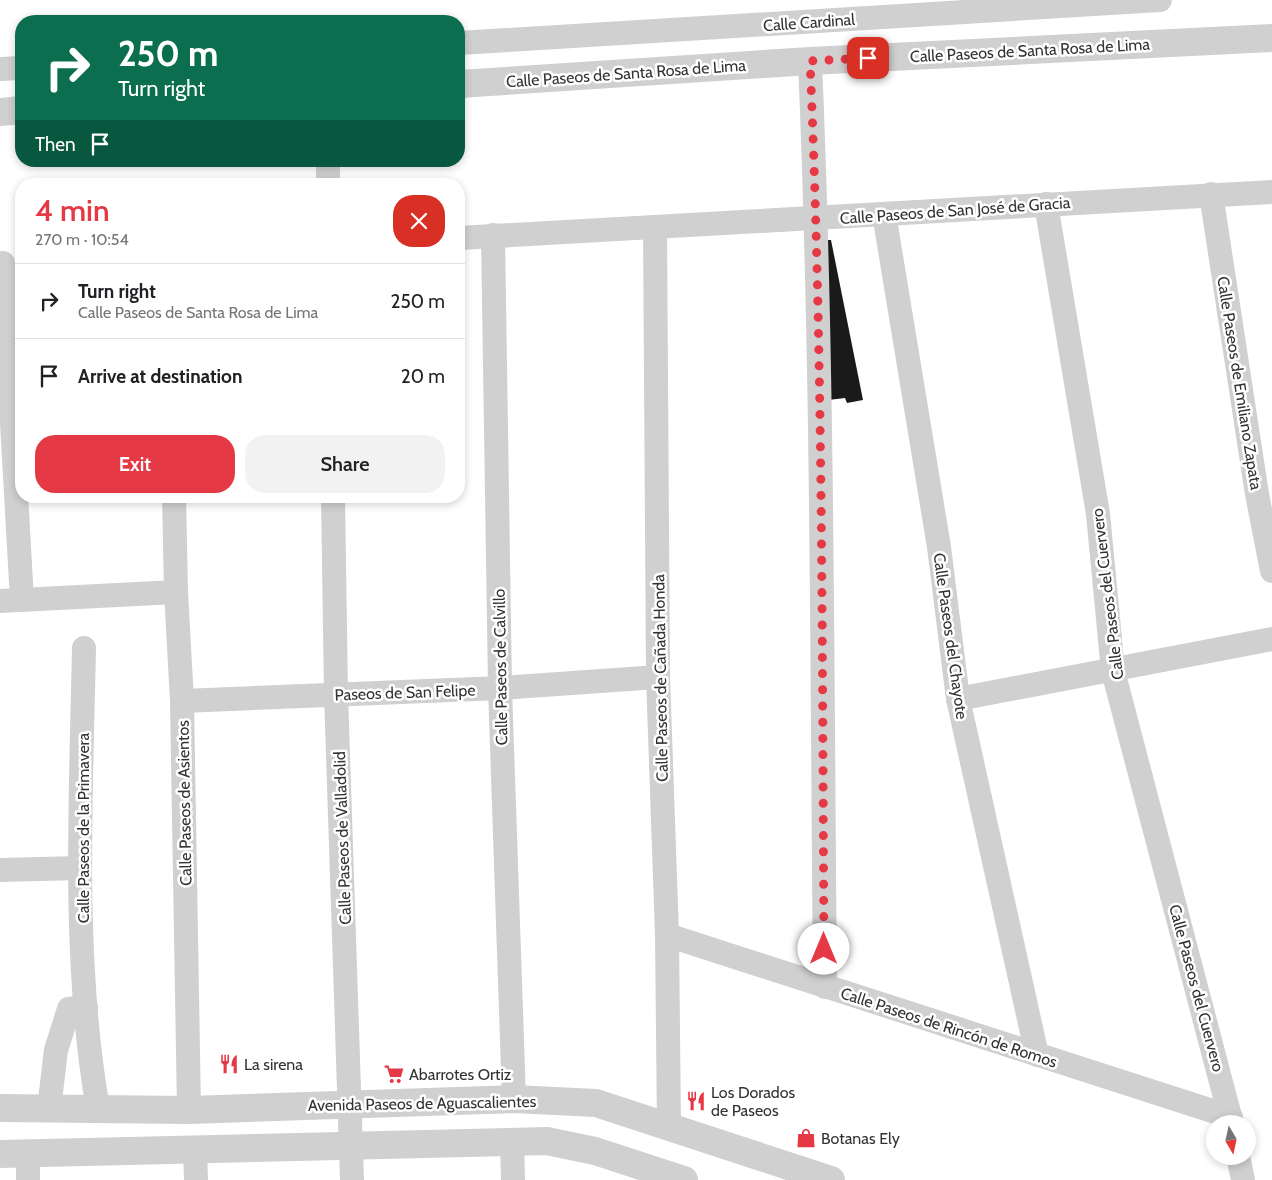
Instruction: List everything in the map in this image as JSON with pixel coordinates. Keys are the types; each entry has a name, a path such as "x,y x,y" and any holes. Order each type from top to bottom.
{"street":[{"name":"Calle Cardinal","path":"465,43 1160,0"},
{"name":"Calle Paseos de Santa Rosa de Lima","path":"465,84 810,61 1272,38"},
{"path":"810,61 816,218 825,987"},
{"path":"0,69 15,68"},
{"path":"0,112 15,111"},
{"name":"Calle Paseos de San José de Gracia","path":"465,237 1272,192"},
{"name":"Calle Paseos de Emiliano Zapata","path":"1211,194 1257,494 1272,571"},
{"name":"Calle Paseos del Cuervero","path":"1046,204 1098,514 1114,671 1230,1115"},
{"name":"Calle Paseos del Chayote","path":"884,214 939,547 958,699 1037,1054"},
{"name":"Calle Paseos de Cañada Honda","path":"655,227 658,677 667,936 669,1128"},
{"name":"Calle Paseos de Calvillo","path":"494,235 500,688 514,1099"},
{"path":"8,263 11,600 176,592"},
{"name":"Calle Paseos de Asientos","path":"174,503 176,592 182,701 189,1110"},
{"name":"Calle Paseos de Valladolid","path":"333,503 336,694 351,1104 352,1180"},
{"path":"958,699 1114,671 1272,639"},
{"name":"Calle Paseos de la Primavera","path":"84,648 80,868 90,1064 98,1109"},
{"name":"Paseos de San Felipe","path":"182,701 500,688 658,677"},
{"path":"0,870 80,868"},
{"name":"Calle Paseos de Rincón de Romos","path":"667,936 1037,1054 1215,1115"},
{"path":"49,1109 56,1050 69,1009 86,1007"},
{"name":"Avenida Paseos de Aguascalientes","path":"0,1108 189,1110 514,1099 596,1102 669,1128 831,1180"},
{"path":"512,1141 513,1180"},
{"path":"0,1154 547,1141 595,1151 677,1179"},
{"path":"195,1150 196,1180"},
{"path":"28,1152 28,1180"},
{"path":"1240,1165 1243,1180"}],"building":[{"path":"808,240 831,240 863,400 847,403 845,398 820,401"}],"place":[{"name":"La sirena","path":"229,1064"},
{"name":"Abarrotes Ortiz","path":"394,1074"},
{"name":"Los Dorados de Paseos","path":"696,1101"},
{"name":"Botanas Ely","path":"806,1138"}],"route":[{"path":"824,949 820,447 816,218 810,61 868,58"}]}
